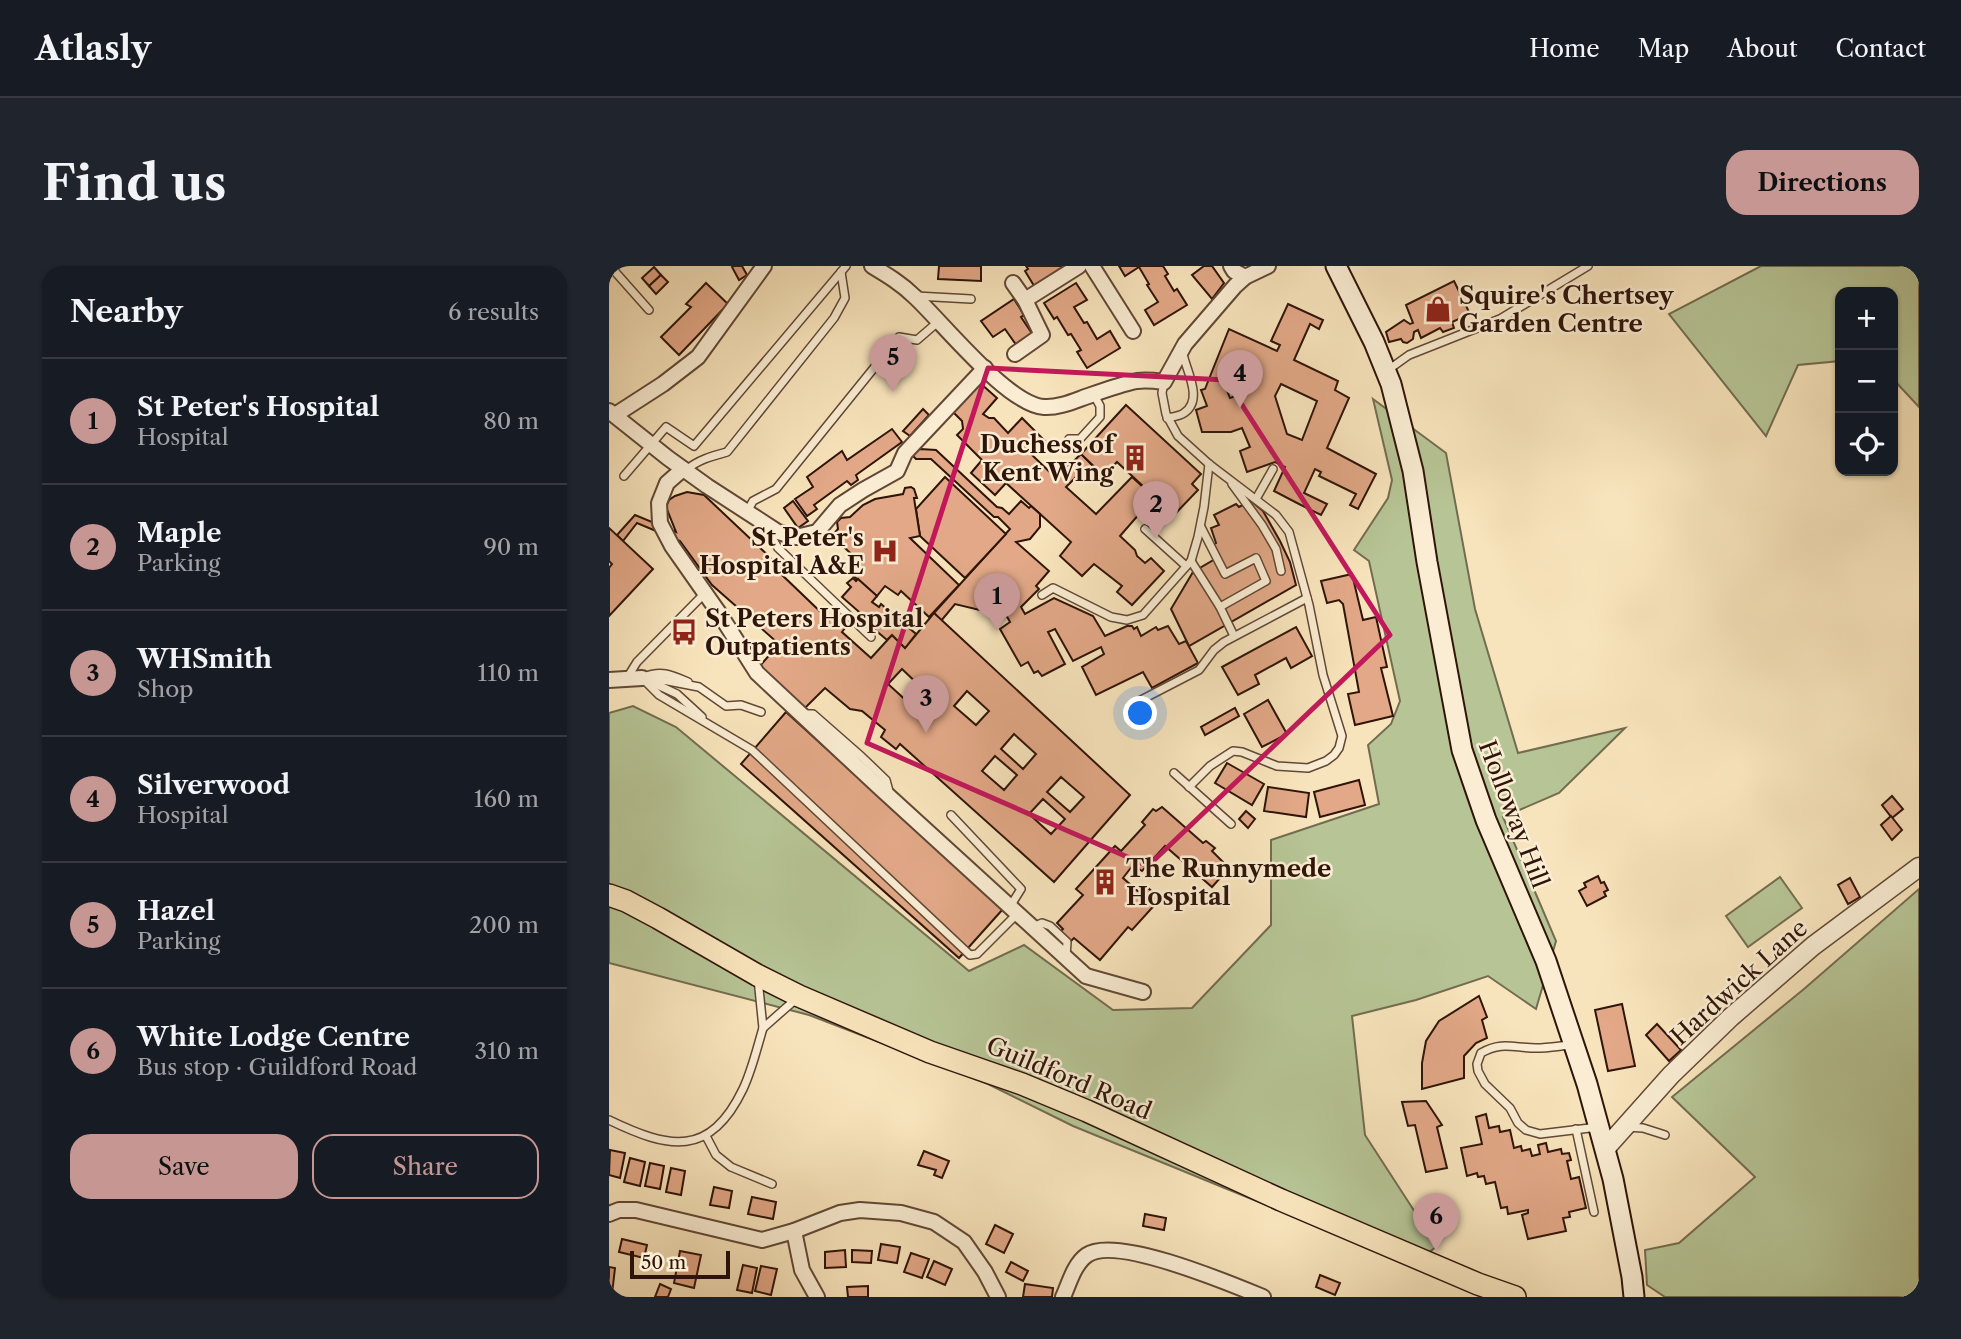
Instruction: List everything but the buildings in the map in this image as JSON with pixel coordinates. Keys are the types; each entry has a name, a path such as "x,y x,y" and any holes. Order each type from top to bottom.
{"main road":[{"name":"Holloway Hill","path":"1336,266 1387,371 1413,471 1462,750 1486,820 1546,961 1574,1044 1613,1179 1634,1297"},
{"name":"Guildford Road","path":"609,895 658,918 799,996 930,1052 1003,1077 1076,1107 1474,1290 1515,1297"},
{"name":"Holloway Hill","path":"1620,1297 1628,1257"}],"street":[{"path":"764,266 698,357 663,384 612,413 684,470 778,532 796,537 817,532 839,505 897,471 905,453 985,368"},
{"path":"872,266 914,296 985,368 1019,397 1042,407 1062,404 1138,381 1164,382 1182,349 1227,296 1245,277 1268,266"},
{"path":"1024,300 1079,266"},
{"path":"1092,266 1133,331"},
{"path":"1231,266 1245,277"},
{"path":"1013,283 1042,335 1015,354"},
{"path":"684,470 667,483 659,503 660,523 672,546 757,673 1086,975 1143,992"},
{"path":"609,680 642,678"},
{"name":"Hardwick Lane","path":"1605,1149 1671,1075 1731,1017 1813,946 1919,867"},
{"path":"612,1209 636,1210 762,1240 840,1213 860,1210 901,1213 934,1222 964,1242 998,1297"},
{"path":"794,1231 802,1270 817,1297"},
{"path":"1063,1297 1080,1262 1090,1253 1112,1251 1150,1256 1173,1263 1261,1297"}],"lane":[{"path":"610,266 649,310"},
{"path":"1387,371 1409,355 1500,319 1588,266"},
{"path":"624,476 666,427 694,446 844,269"},
{"path":"684,470 708,457 727,452 834,318 845,298 844,269"},
{"path":"914,296 971,299"},
{"path":"747,512 753,501 776,489 899,337 917,341 939,321"},
{"path":"1167,418 1184,414 1193,398 1193,386 1182,349"},
{"path":"1164,382 1162,393 1167,418 1178,436 1230,481 1276,515 1289,532 1342,736 1334,755 1326,761 1302,769 1277,766 1233,751 1210,766 1189,787"},
{"path":"1069,439 1080,439 1100,417 1100,406 1094,394"},
{"path":"1042,595 1053,589 1111,617 1127,620 1143,615 1189,564 1201,526 1209,464"},
{"path":"1256,499 1273,469"},
{"path":"1230,481 1276,549 1281,571"},
{"path":"763,522 778,548 871,637"},
{"path":"1201,526 1225,574 1256,558 1266,581 1220,607"},
{"path":"1145,529 1189,564 1220,607 1234,636"},
{"path":"627,679 637,662 705,593"},
{"path":"1141,700 1199,670 1214,650 1234,636 1307,598"},
{"path":"642,678 654,673 670,674 699,687 726,706 741,705 761,712"},
{"path":"642,678 699,687"},
{"path":"642,678 677,694 709,725"},
{"path":"642,678 659,695 752,750 970,955 977,954 1014,910 1021,888 951,815"},
{"path":"677,694 681,690 681,683"},
{"path":"1174,773 1231,824"},
{"path":"609,1120 664,1141 687,1142 706,1136 722,1123 743,1089 764,1028 757,975"},
{"path":"764,1028 799,996"},
{"path":"1574,1044 1536,1048 1492,1046 1481,1053 1477,1064 1478,1071 1485,1084 1510,1108 1518,1123 1526,1130 1540,1134 1599,1127"},
{"path":"1626,1127 1643,1128 1665,1135"},
{"path":"1576,1129 1594,1212"},
{"path":"706,1136 716,1155 731,1167 772,1184"}],"highlighted area":[{"path":"988,368 1226,380 1390,635 1148,866 867,743"}],"green space":[{"path":"1761,266 1912,266 1919,277 1919,407 1898,384 1898,287 1835,287 1835,361 1798,365 1766,436 1669,314"},
{"path":"1373,399 1446,453 1475,609 1518,753 1625,728 1559,793 1503,817 1556,941 1536,1009 1488,976 1416,1000 1352,1016 1365,1135 1437,1246 1413,1265 1073,1126 988,1084 809,1015 609,963 609,713 633,706 676,727 969,971 1024,945 1113,1010 1192,1008 1271,925 1271,840 1379,804 1368,745 1391,724 1400,701 1369,561 1354,550 1388,498 1392,480"},
{"path":"1780,877 1802,908 1748,947 1726,916"},
{"path":"1919,889 1919,1297 1665,1297 1647,1285 1645,1250 1679,1243 1755,1177 1672,1097 1804,989"}],"place":[{"name":"Squire's Chertsey Garden Centre","path":"1438,309"},
{"name":"Hazel","path":"893,392"},
{"name":"Silverwood","path":"1240,408"},
{"name":"Duchess of Kent Wing","path":"1135,458"},
{"name":"Maple","path":"1156,539"},
{"name":"St Peter's Hospital A&E","path":"885,551"},
{"name":"St Peter's Hospital","path":"997,631"},
{"name":"St Peters Hospital Outpatients","path":"684,632"},
{"name":"WHSmith","path":"926,733"},
{"name":"The Runnymede Hospital","path":"1105,882"},
{"name":"White Lodge Centre","path":"1436,1251"}]}
